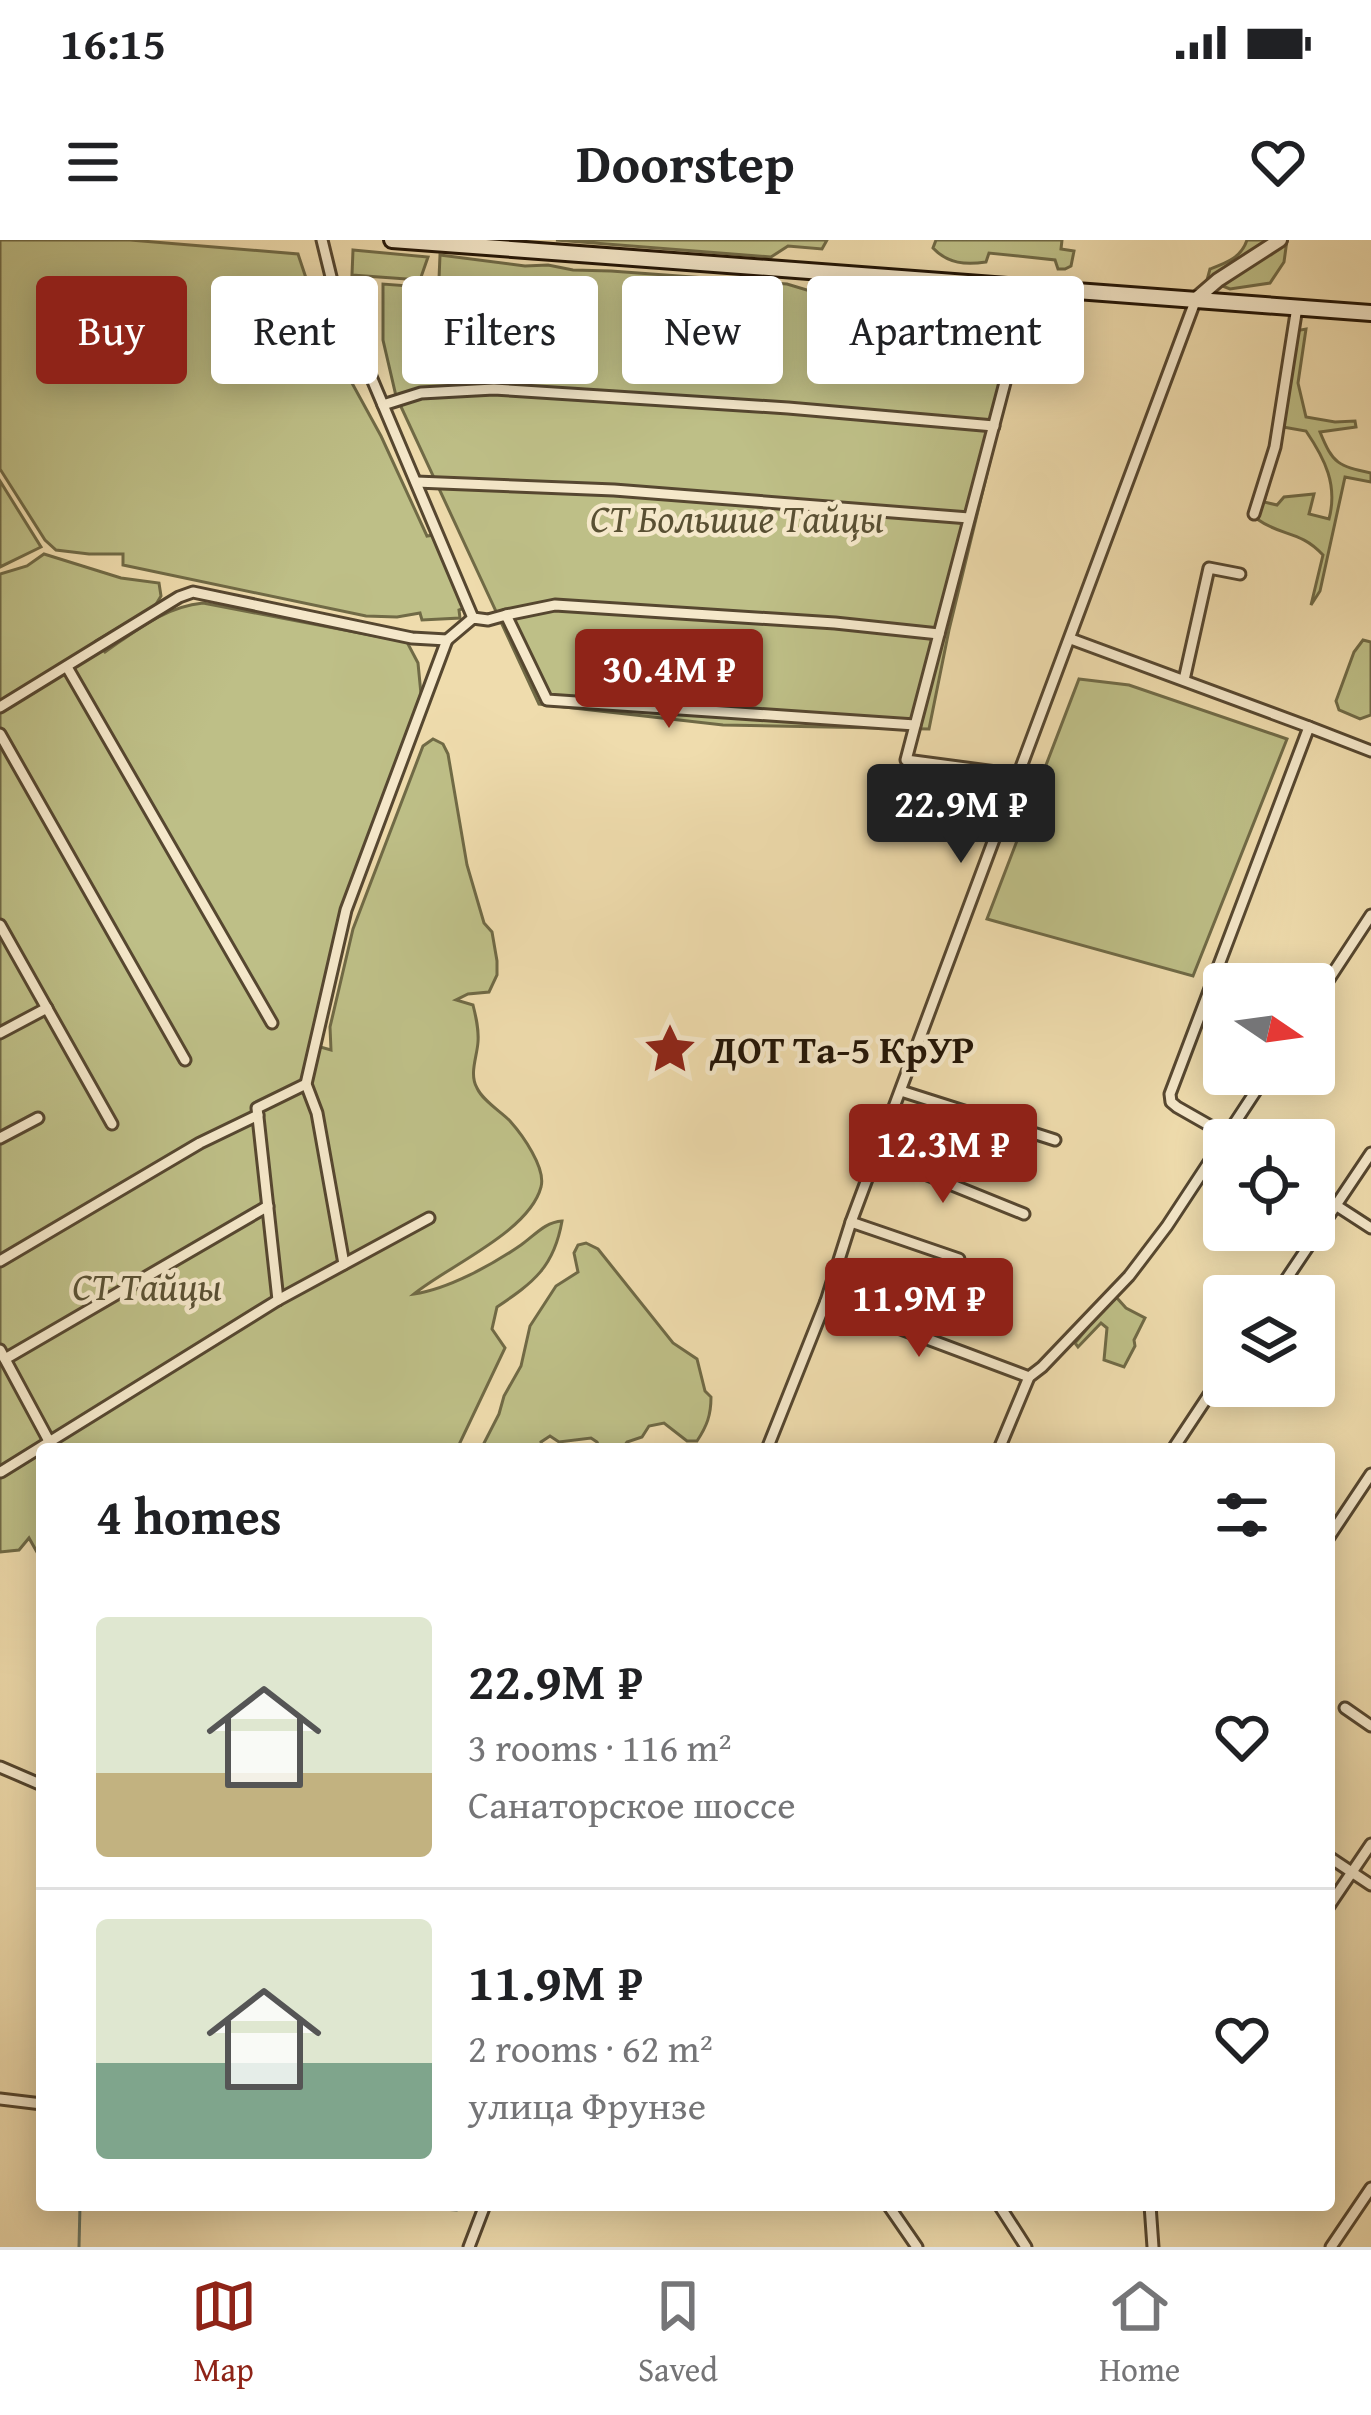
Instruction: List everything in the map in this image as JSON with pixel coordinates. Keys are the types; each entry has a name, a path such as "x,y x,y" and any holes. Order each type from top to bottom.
{"main road":[{"path":"392,240 900,276"},
{"path":"1084,290 1371,313"}],"street":[{"path":"322,240 334,290 472,619"},
{"path":"769,1443 1196,299 1280,240"},
{"path":"1254,514 1275,447 1298,307"},
{"path":"1005,384 906,760 1019,775"},
{"path":"383,405 421,393 494,389 994,426"},
{"path":"416,482 614,490 969,518"},
{"path":"1184,680 1209,568 1240,574"},
{"path":"0,707 194,592 412,638 447,640"},
{"path":"344,1264 317,1113 306,1084 346,910 447,640 472,619 488,620 555,605 939,634"},
{"path":"506,615 547,700 915,725"},
{"path":"1071,639 1371,751"},
{"path":"67,667 272,1023"},
{"path":"1203,1121 1177,1107 1171,1094 1309,727"},
{"path":"0,734 185,1060"},
{"path":"1335,970 1371,915"},
{"path":"0,925 112,1124"},
{"path":"0,1033 47,1008"},
{"path":"278,1300 257,1108 306,1084"},
{"path":"901,1091 1054,1140"},
{"path":"0,1261 200,1143 258,1115"},
{"path":"0,1138 38,1118"},
{"path":"1371,1153 1335,1205 1371,1228"},
{"path":"878,1155 1024,1214"},
{"path":"1001,1443 1028,1376 1129,1276 1203,1176"},
{"path":"50,1441 3,1355 268,1206"},
{"path":"47,1443 278,1300 429,1218"},
{"path":"851,1222 959,1259"},
{"path":"826,1301 1028,1376"},
{"path":"1177,1443 1203,1404"},
{"path":"1,1472 36,1450"},
{"path":"1335,1528 1371,1474"},
{"path":"1345,1708 1371,1726"},
{"path":"0,1768 36,1783"},
{"path":"1335,1897 1371,1844"},
{"path":"1335,1861 1371,1885"},
{"path":"0,2098 36,2103"},
{"path":"1331,2247 1371,2188"},
{"path":"469,2247 483,2211"},
{"path":"892,2211 917,2247"},
{"path":"1003,2211 1026,2247"},
{"path":"1150,2211 1153,2247"}],"green space":[{"path":"0,240 130,240 298,254 305,276 211,276 211,384 352,384 467,607 459,610 460,618 422,620 420,613 366,616 123,565 123,554 56,550 0,469"},
{"path":"556,240 827,240 822,249 788,246 771,257"},
{"path":"936,240 1062,240 1061,249 1074,251 1071,266 1065,269 1058,269 1055,260 989,253 986,262 964,263 939,253 933,248"},
{"path":"1247,240 1287,240 1284,262 1270,283 1230,289 1207,280 1210,269 1237,256"},
{"path":"353,250 428,257 421,276 352,275"},
{"name":"СТ Большие Тайцы","path":"440,255 679,276 622,276 622,384 783,384 783,284 807,290 807,384 1009,384 929,729 723,725 539,704 396,396 383,340 383,284 402,285 402,384 598,384 598,276 439,276"},
{"path":"1306,329 1298,383 1306,417 1355,421 1356,427 1320,432 1338,462 1371,473 1371,482 1345,477 1320,591 1311,605 1323,555 1306,541 1257,519 1256,494 1269,460 1289,332","holes":["1283,427 1306,431 1328,473 1329,519 1309,514 1314,494 1284,497 1277,505 1264,502"]},
{"path":"0,481 41,547 0,567"},
{"name":"СТ Тайцы","path":"44,554 121,578 159,583 161,596 155,606 96,641 105,652 163,614 203,603 407,642 418,663 421,694 343,911 313,1045 331,1050 330,1027 353,929 423,746 433,739 448,754 467,865 484,923 492,932 497,961 489,992 456,1000 473,1005 478,1037 475,1083 525,1140 542,1183 533,1203 505,1233 414,1294 469,1275 562,1221 548,1262 497,1307 492,1329 505,1348 460,1443 36,1443 36,1550 29,1538 19,1550 0,1552 0,574 27,566"},
{"path":"1363,640 1371,642 1371,715 1360,719 1339,710 1336,701"},
{"path":"1079,679 1129,685 1287,739 1193,976 987,919"},
{"path":"578,1245 598,1249 673,1343 697,1359 711,1397 697,1441 687,1441 664,1423 649,1426 642,1437 626,1443 597,1443 591,1438 559,1442 550,1436 541,1443 484,1443 521,1366 530,1326 556,1286 578,1272 574,1253"},
{"path":"1117,1298 1145,1318 1124,1367 1104,1360 1107,1328 1101,1323 1078,1347 1075,1343"}],"waterway":[{"path":"79,2247 80,2211"}],"place":[{"name":"ДОТ Та-5 КрУР","path":"670,1049"}]}
